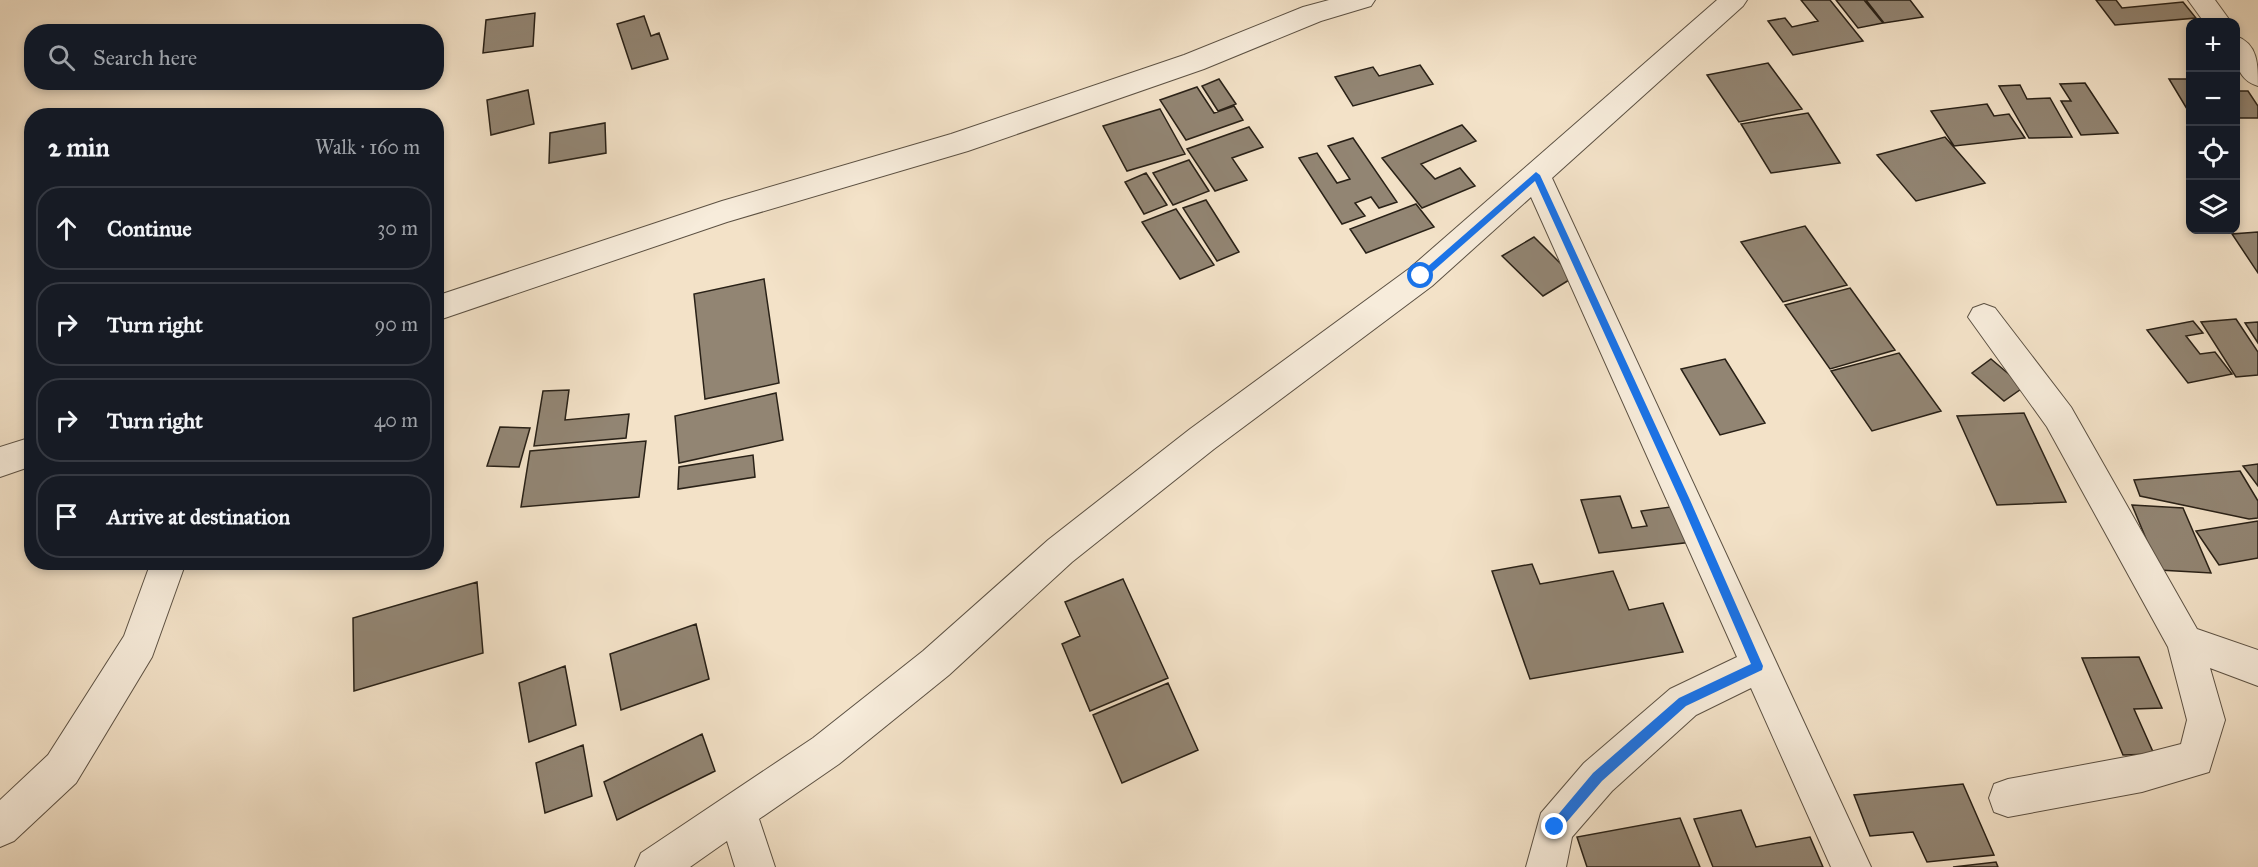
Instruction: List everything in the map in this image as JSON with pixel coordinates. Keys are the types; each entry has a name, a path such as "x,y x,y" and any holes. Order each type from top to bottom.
{"street":[{"path":"444,306 722,212 958,143 1194,62 1312,14 1362,0"},
{"path":"655,867 836,743 936,663 1059,552 1202,439 1421,276 1734,0"},
{"path":"2201,0 2215,18"},
{"path":"2240,53 2258,76"},
{"path":"1536,175 1851,867"},
{"path":"1984,317 2059,417 2185,642 2206,720 2196,759 2142,773 2008,798"},
{"path":"0,462 24,454"},
{"path":"0,827 62,769 139,645 166,570"},
{"path":"2185,642 2258,668"},
{"path":"1546,867 1555,827 1598,777 1683,702 1758,666"},
{"path":"737,812 755,867"}],"building":[{"path":"1801,0 1830,0 1863,41 1793,55 1768,21 1785,18 1792,27 1818,21"},
{"path":"1836,0 1864,0 1883,23 1858,28"},
{"path":"1866,0 1910,0 1923,17 1884,23"},
{"path":"2096,0 2116,0 2122,8 2183,2 2196,18 2186,18 2115,25"},
{"path":"535,13 533,46 483,53 486,20"},
{"path":"644,16 651,36 659,33 668,59 632,69 617,24"},
{"path":"1768,63 1802,109 1739,122 1707,75"},
{"path":"1420,65 1433,84 1353,106 1335,77 1373,67 1379,76"},
{"path":"1219,79 1236,104 1218,111 1202,86"},
{"path":"2169,79 2186,79 2186,107"},
{"path":"2085,83 2118,133 2081,135 2061,101 2071,101 2060,84"},
{"path":"2020,85 2027,99 2050,98 2072,137 2029,138 1999,86"},
{"path":"1197,87 1214,113 1234,106 1243,120 1186,140 1160,100"},
{"path":"528,90 534,124 491,135 487,100"},
{"path":"2240,91 2248,91 2258,106 2258,118 2240,118"},
{"path":"1987,104 1994,116 2009,114 2025,138 1954,146 1931,111"},
{"path":"1160,109 1185,154 1127,171 1103,126"},
{"path":"1808,113 1840,163 1771,173 1741,124"},
{"path":"605,123 606,153 549,163 550,133"},
{"path":"1462,125 1476,141 1421,164 1435,179 1460,168 1475,186 1422,208 1382,158"},
{"path":"1249,127 1263,147 1232,158 1247,180 1215,191 1187,149"},
{"path":"1945,137 1985,183 1916,201 1877,155"},
{"path":"1353,138 1397,202 1379,208 1371,197 1355,203 1365,216 1342,224 1299,158 1317,153 1337,183 1350,179 1328,146"},
{"path":"1189,160 1209,191 1173,205 1153,173"},
{"path":"1146,173 1167,205 1144,214 1125,182"},
{"path":"1206,200 1239,252 1217,261 1183,208"},
{"path":"1416,204 1434,227 1366,253 1350,229"},
{"path":"1176,209 1214,265 1180,279 1142,222"},
{"path":"1805,226 1847,285 1783,302 1741,242"},
{"path":"2258,232 2258,273 2232,234"},
{"path":"1534,237 1574,277 1543,296 1502,256"},
{"path":"764,279 779,383 705,399 694,294"},
{"path":"1850,288 1895,350 1830,369 1785,305"},
{"path":"2236,319 2258,352 2258,375 2236,377 2201,322"},
{"path":"2193,321 2203,333 2186,336 2200,354 2215,352 2232,374 2188,383 2147,330"},
{"path":"2258,322 2258,343 2245,323"},
{"path":"1899,353 1941,411 1872,431 1831,371"},
{"path":"1725,359 1765,423 1720,435 1681,369"},
{"path":"1991,359 2024,387 2004,401 1972,373"},
{"path":"569,390 565,420 629,414 626,438 534,446 543,391"},
{"path":"776,393 783,440 679,463 675,416"},
{"path":"2024,413 2066,502 1997,505 1957,416"},
{"path":"500,427 530,428 519,467 487,466"},
{"path":"646,441 639,497 521,507 530,451"},
{"path":"753,455 755,477 678,489 679,467"},
{"path":"2258,464 2258,486 2243,466"},
{"path":"2240,471 2258,501 2258,518 2249,519 2140,496 2134,480"},
{"path":"1620,496 1632,528 1647,526 1641,511 1678,506 1692,542 1599,553 1581,500"},
{"path":"2132,505 2183,508 2211,573 2159,570"},
{"path":"2258,521 2258,558 2219,565 2196,531"},
{"path":"1532,564 1540,584 1613,571 1629,610 1663,603 1683,652 1530,679 1492,571"},
{"path":"1123,579 1168,678 1090,711 1062,644 1080,636 1065,602"},
{"path":"477,582 483,653 354,691 353,618"},
{"path":"696,624 709,679 621,710 610,654"},
{"path":"2139,657 2162,708 2134,709 2154,754 2123,755 2082,658"},
{"path":"565,666 576,725 529,742 519,683"},
{"path":"1168,683 1198,750 1122,783 1093,715"},
{"path":"702,734 715,771 617,820 604,782"},
{"path":"583,745 592,796 545,813 536,763"},
{"path":"1963,784 1994,855 1927,862 1913,832 1870,836 1854,795"},
{"path":"1741,810 1756,847 1810,837 1823,867 1713,867 1694,819"},
{"path":"1680,818 1700,867 1587,867 1577,837"},
{"path":"1996,862 1998,867 1953,867"}],"route":[{"path":"1421,276 1536,175 1685,500 1758,666 1683,702 1598,777 1555,827"}]}
